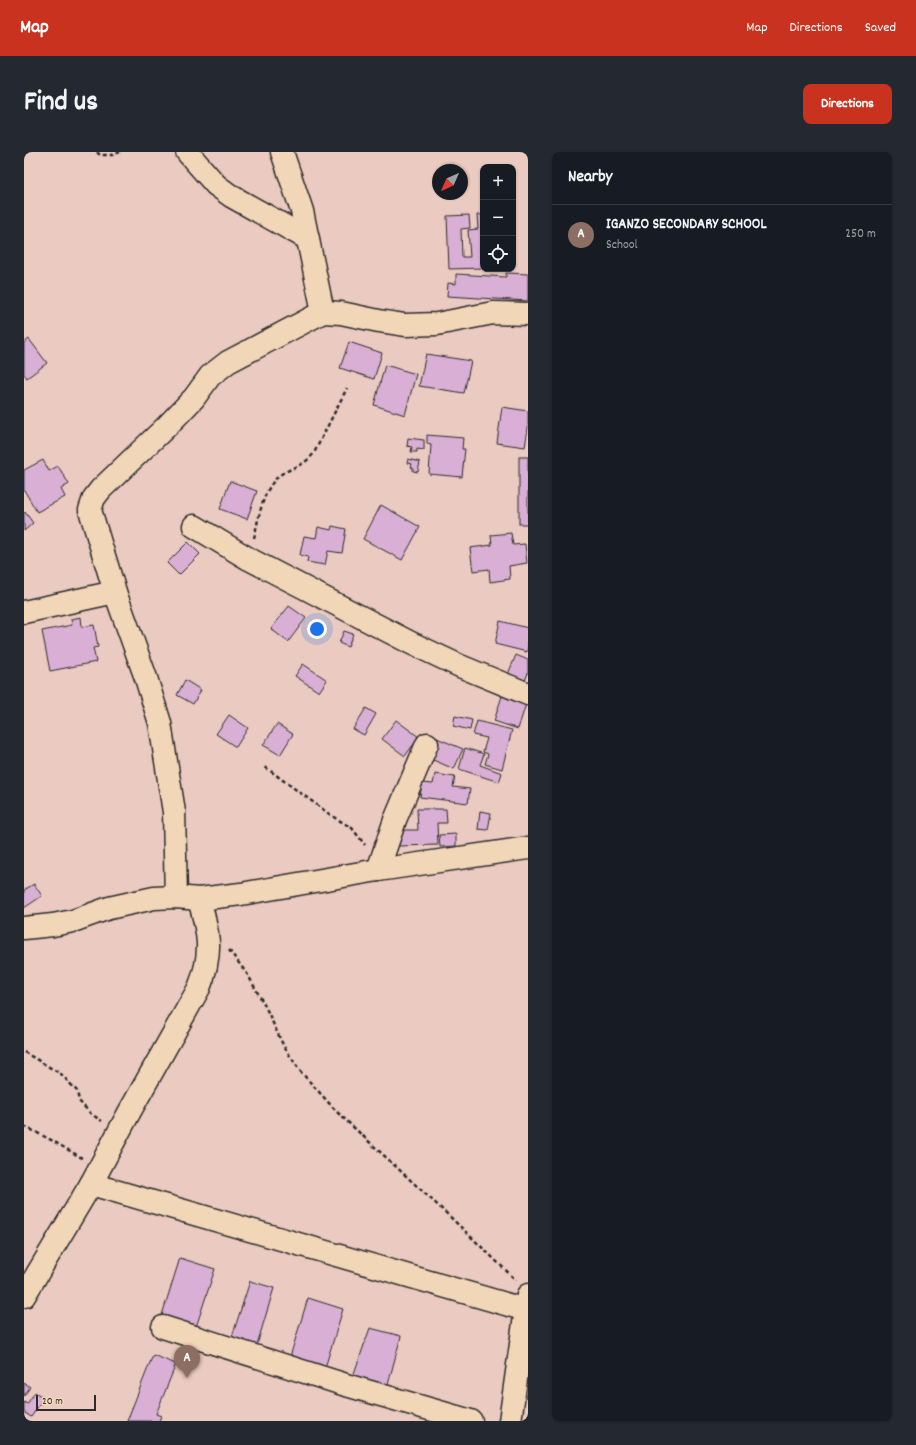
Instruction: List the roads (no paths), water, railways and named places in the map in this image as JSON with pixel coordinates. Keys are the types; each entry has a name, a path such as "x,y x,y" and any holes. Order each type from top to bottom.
{"street":[{"path":"187,152 216,185 231,196 308,239"},
{"path":"282,152 302,211 323,312"},
{"path":"176,897 174,812 160,723 146,678 115,592 90,510 94,498 100,489 168,426 194,398 210,376 228,362 323,312 341,313 405,325 437,324 493,313 528,314"},
{"path":"194,526 249,560 411,643 460,666 528,694"},
{"path":"24,612 115,592"},
{"path":"379,866 395,820 427,744"},
{"path":"24,928 73,921 109,908 137,901 176,897 199,899 241,894 379,866 528,848"},
{"path":"24,1296 95,1176 199,988 208,959 208,934 199,899"},
{"path":"95,1176 524,1295 516,1417"},
{"path":"163,1327 346,1385 471,1421"}],"place":[{"name":"IGANZO SECONDARY SCHOOL","path":"187,1378"}]}
